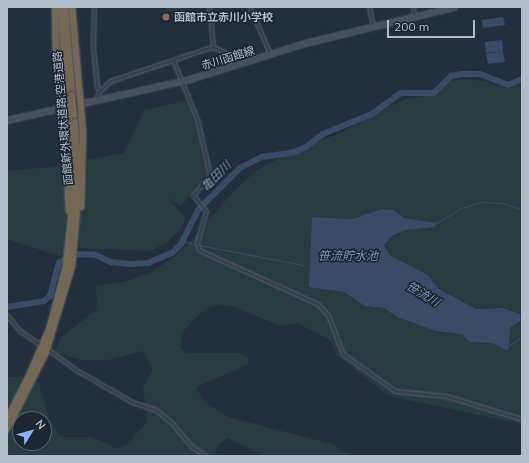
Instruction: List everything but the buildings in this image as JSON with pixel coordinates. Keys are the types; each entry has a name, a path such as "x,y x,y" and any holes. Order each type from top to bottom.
{"highway":[{"path":"55,7 56,53 63,108 74,226"},
{"name":"函館新外環状道路;空港道路","path":"7,429 46,352 69,266 79,169 61,7"},
{"name":"函館新外環状道路;空港道路","path":"65,7 70,96"},
{"path":"72,7 83,139 84,190 74,226"},
{"name":"函館新外環状道路;空港道路","path":"7,419 30,374 50,327 69,266"}],"main road":[{"name":"赤川函館線","path":"7,120 97,102 182,81 270,54 373,26 454,7"}],"street":[{"path":"94,7 93,48 97,87 100,90"},
{"path":"209,7 212,47"},
{"path":"250,7 270,54"},
{"path":"369,7 373,26"},
{"path":"413,7 414,17"},
{"path":"97,102 100,90 115,79 212,47 234,58 239,64"},
{"path":"174,60 197,119 210,175 193,195 198,203 204,207 206,213 197,245 212,257 318,304 328,315 343,354 392,390 403,393 453,397 522,419"},
{"path":"7,315 20,331 39,344"},
{"path":"50,351 66,365 119,394 156,410 171,422 191,446 206,456"}],"green space":[{"path":"187,7 186,12 168,11 165,8"},
{"path":"460,79 486,81 500,86 522,84 522,424 389,396 337,356 330,340 297,323 280,326 233,306 217,305 207,308 191,322 181,335 181,349 188,353 240,353 249,358 247,365 198,386 197,390 205,402 228,417 332,444 351,456 264,456 228,438 217,445 215,456 7,456 7,377 30,377 39,384 47,411 12,411 12,451 52,451 52,423 59,435 66,437 91,437 118,449 127,444 148,421 143,388 153,368 142,351 108,360 82,360 54,352 62,337 97,309 96,286 124,282 152,272 183,250 233,192 257,170 291,152 340,133 406,99 425,96 451,81","holes":["382,209 394,210 404,218 437,224 435,227 406,230 393,235 384,245 391,256 428,275 439,289 476,309 503,308 520,314 521,321 510,327 506,350 492,343 470,342 462,334 436,331 397,317 384,308 365,306 344,292 312,217 352,219"]},
{"path":"188,100 196,119 209,175 184,203 179,206 167,197 186,218 181,229 168,241 152,251 80,248 59,256 7,239 7,171 51,167 124,153 144,110"}],"water":[{"path":"503,17 505,25 483,28 482,20"},
{"path":"502,40 503,51 486,53 485,42"},
{"path":"503,51 505,62 488,64 486,54"},
{"name":"笹流貯水池","path":"382,209 394,210 404,218 437,223 435,227 406,230 393,235 384,245 391,256 428,275 439,289 476,309 503,308 520,314 521,321 510,327 509,349 506,350 492,343 470,342 462,334 436,331 397,317 384,308 365,306 344,292 309,287 312,217 352,219"}],"waterway":[{"name":"亀田川","path":"7,307 44,301 50,296 59,263 72,254 96,255 111,262 131,264 148,263 172,253 181,244 198,210 240,168 262,157 292,153 306,147 323,134 372,114 401,93 434,93 451,76 463,74 480,74 508,85 522,79"},
{"path":"437,223 461,208 481,202 502,203 522,209"},
{"name":"笹流川","path":"182,241 196,245"},
{"name":"笹流川","path":"199,245 303,265"},
{"name":"笹流川","path":"509,346 522,336"}],"place":[{"name":"函館市立赤川小学校","path":"166,17"}]}
